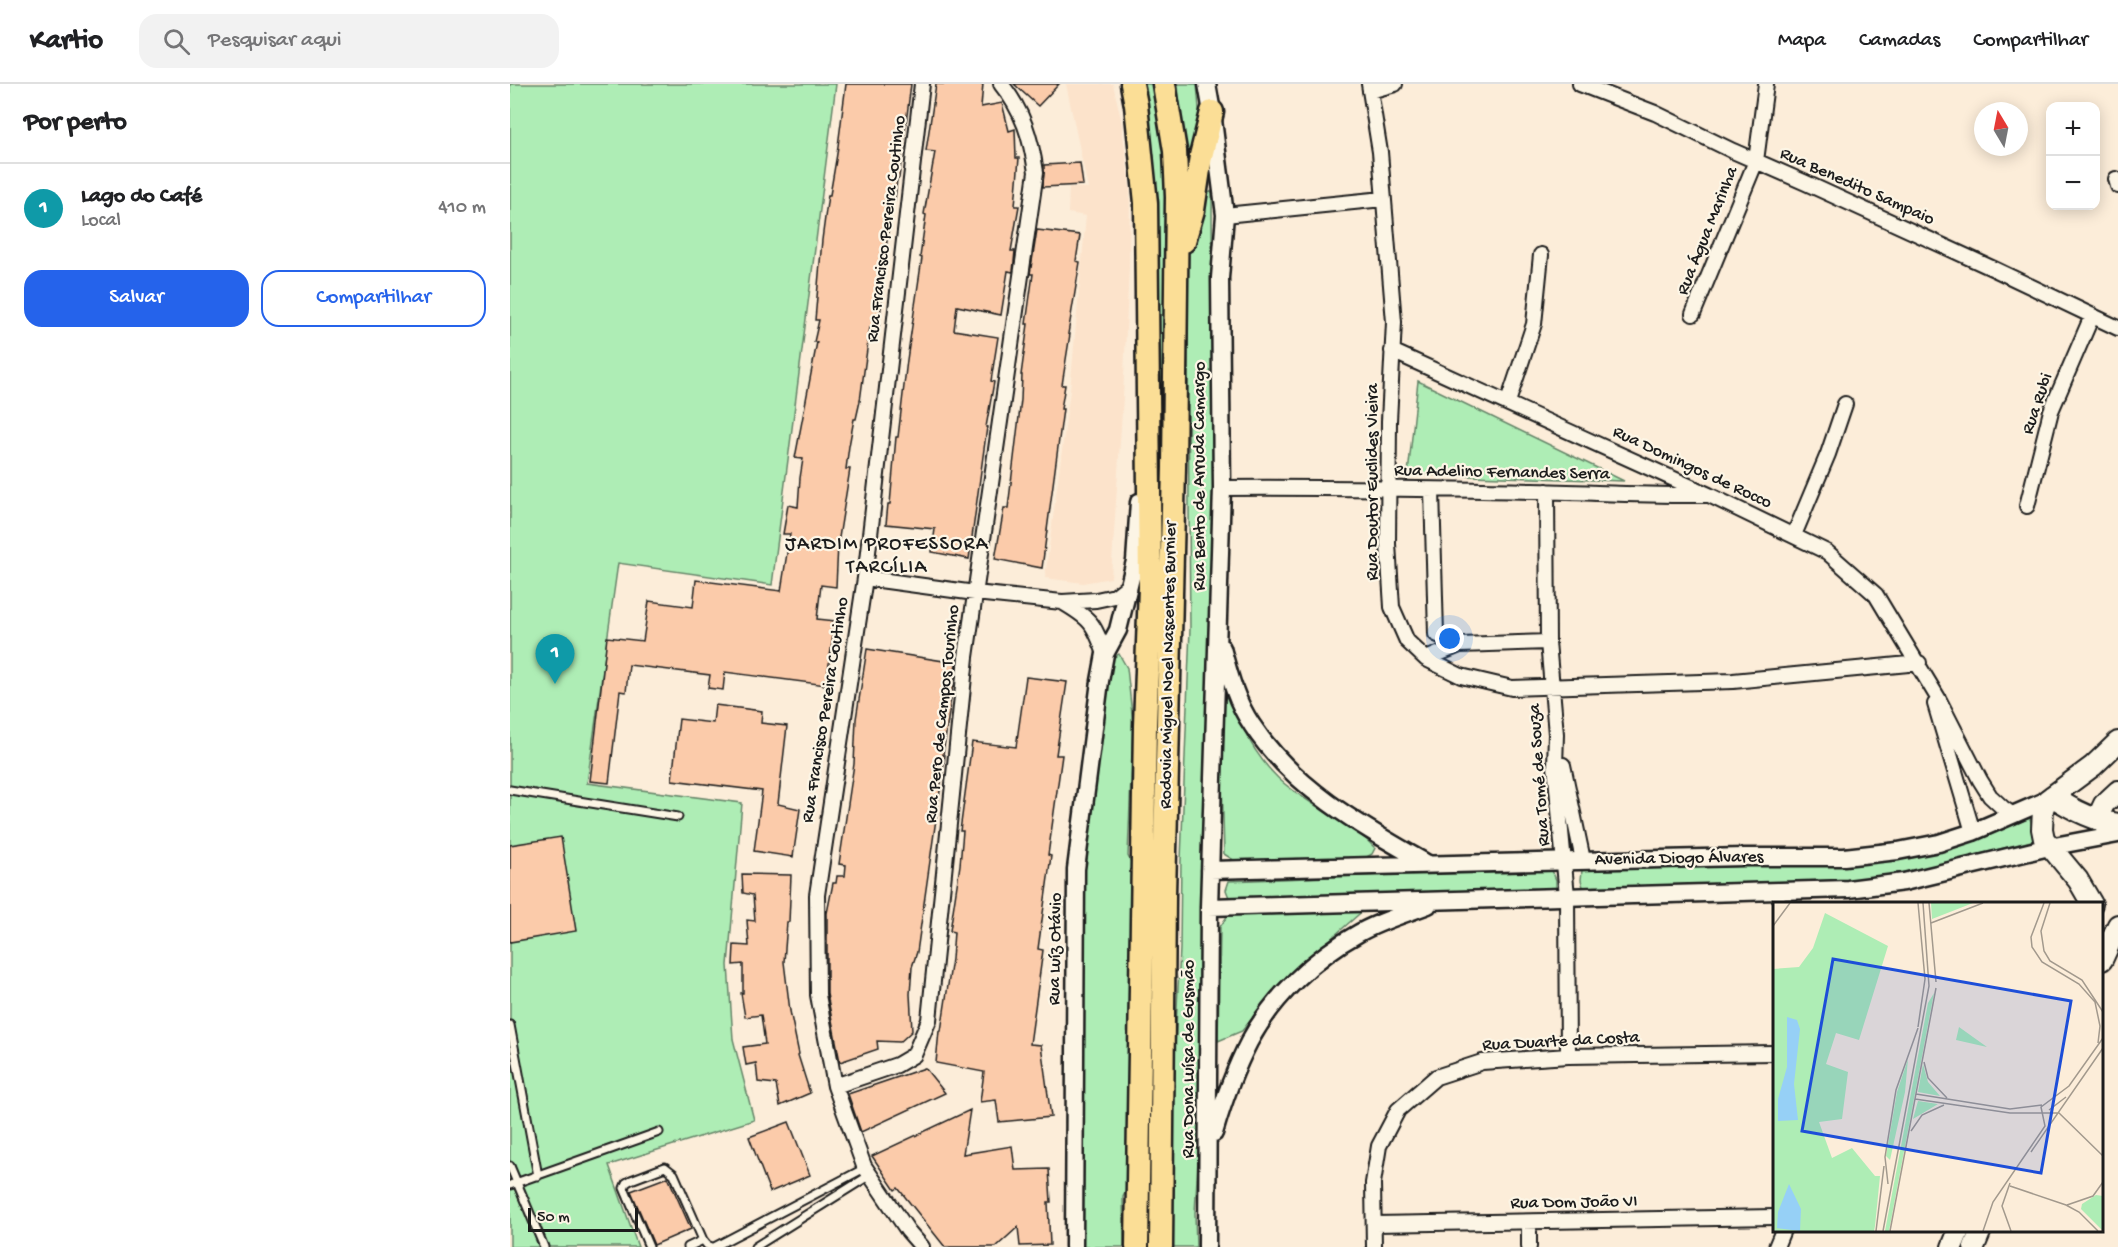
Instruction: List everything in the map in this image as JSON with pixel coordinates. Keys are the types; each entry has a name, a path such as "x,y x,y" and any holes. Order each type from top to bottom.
{"highway":[{"name":"Rodovia Miguel Noel Nascentes Burnier","path":"1132,84 1146,203 1150,586 1145,738 1137,1247"},
{"name":"Rodovia Miguel Noel Nascentes Burnier","path":"1161,1247 1164,895 1174,467 1177,197 1175,151 1164,84"},
{"path":"1175,268 1193,210 1201,156 1212,112"}],"main road":[{"name":"Avenida Diogo Álvares","path":"2049,798 2093,766 2118,742"},
{"path":"2097,819 2104,804 2118,791"},
{"path":"2091,902 2078,880 2049,847 2042,829 2043,809 2049,798 2097,819 2118,824"},
{"path":"2103,958 2118,925"},
{"path":"1952,1247 1958,1232"},
{"path":"1974,1247 1980,1232"}],"street":[{"name":"Rua Francisco Pereira Coutinho","path":"922,84 864,578 817,895 818,995 835,1086 868,1172 908,1231 922,1247"},
{"name":"Rua Pero de Campos Tourinho","path":"835,1086 897,1065 914,1055 929,1020 966,657 1035,172 1032,143 1023,118 1011,96 1001,84"},
{"name":"Rua Bento de Arruda Camargo","path":"1207,84 1225,215 1220,278 1222,488 1210,870"},
{"path":"1370,88 1395,84"},
{"name":"Rua Benedito Sampaio","path":"1580,84 1655,113 2118,328"},
{"name":"Rua Água Marinha","path":"1693,314 1756,161 1766,84"},
{"name":"Rua Doutor Euclides Vieira","path":"1370,88 1380,152 1394,322 1388,488 1388,544 1392,606 1407,641 1426,659 1461,676 1512,688 1733,681 1919,663"},
{"path":"1225,215 1383,199"},
{"path":"1508,402 1534,324 1541,255"},
{"name":"Rua Rubi","path":"2027,506 2051,411 2092,316"},
{"name":"Rua Domingos de Rocco","path":"1392,351 1508,402 1827,552 1876,595 1919,663 1990,796 2002,808 2013,814"},
{"path":"1794,535 1828,454 1845,404"},
{"name":"Rua Luíz Otávio","path":"1074,1247 1076,869 1095,710 1105,654 1118,630 1129,585 1137,539 1139,482 1148,439"},
{"name":"Rua Adelino Fernandes Serra","path":"1222,488 1388,488 1661,496 1709,495"},
{"path":"1432,489 1436,634 1460,645"},
{"name":"Rua Tomé de Souza","path":"1547,491 1548,642 1556,734 1555,766 1567,896 1568,1056"},
{"path":"864,578 1062,602 1096,600 1115,596 1129,585"},
{"path":"1062,602 1083,614 1093,623 1105,654"},
{"path":"1218,631 1232,686 1251,724 1274,754 1308,787 1351,818 1429,864"},
{"path":"1426,659 1460,645 1548,642"},
{"name":"Rua Domingos de Rocco","path":"1927,679 1973,832"},
{"path":"1556,734 1583,860"},
{"name":"Avenida Diogo Álvares","path":"1210,870 1583,860 1844,857 1898,851 1939,843 1973,832 2049,798"},
{"name":"Avenida Diogo Álvares","path":"1209,907 1848,889 1904,882 2049,847 2118,834"},
{"name":"Rua Dona Luísa de Gusmão","path":"1207,1247 1210,870"},
{"path":"1209,1151 1226,1092 1249,1041 1276,1003 1316,962 1360,932 1438,901"},
{"name":"Rua Duarte da Costa","path":"1374,1247 1373,1183 1379,1146 1398,1110 1436,1077 1482,1062 1568,1056 1773,1053"},
{"name":"Rua Dom João VI","path":"1375,1224 1773,1217"},
{"path":"1529,1222 1529,1247"},
{"path":"1776,1247 1782,1232"}],"lane":[{"path":"510,790 678,817"},
{"path":"510,1025 538,1176"},
{"path":"514,1185 659,1132"},
{"path":"510,1166 514,1185 544,1247"},
{"path":"649,1247 624,1188 631,1180 665,1167 674,1174 703,1240 707,1245 713,1247 868,1172"},
{"path":"755,1247 766,1243 868,1172"},
{"path":"688,1247 703,1240"}],"shaded area":[{"path":"1066,84 1113,84 1121,119 1130,188 1123,397 1111,578 1083,583 1045,578 1070,390 1086,216 1068,213 1069,187 1088,188"}],"green space":[{"path":"510,84 836,84 772,585 618,563 587,783 742,803 728,965 733,1039 754,1120 609,1165 638,1247 510,1247"},
{"path":"1142,84 1154,84 1163,145 1168,213 1150,1247 1145,1247 1156,297 1154,158"},
{"path":"1178,84 1197,84 1200,121 1192,162 1183,154"},
{"path":"1212,191 1213,584 1203,865 1203,1073 1195,1213 1196,1247 1170,1247 1173,1086 1180,949 1190,629 1187,259 1194,224 1205,195"},
{"path":"1418,381 1624,481 1408,474"},
{"path":"1119,654 1127,668 1133,724 1128,856 1134,868 1131,1181 1123,1197 1124,1247 1081,1247 1084,876 1092,787 1110,660"},
{"path":"1219,664 1241,725 1267,766 1292,790 1362,836 1375,848 1372,854 1363,859 1243,866 1224,854"},
{"path":"2030,818 2035,840 1926,868 1856,881 1584,890 1581,880 1582,870 1793,865 1952,847"},
{"path":"1551,868 1556,880 1556,891 1230,900 1226,890 1229,881"},
{"path":"1366,908 1279,984 1242,1031 1218,1041 1220,927 1230,912"}],"building":[{"path":"846,84 911,84 899,178 897,178 887,240 879,328 870,327 860,401 849,446 846,469 850,469 838,544 836,587 821,585 817,619 835,621 826,685 725,672 723,690 708,688 710,675 629,665 626,692 620,691 609,783 590,781 607,637 643,641 649,601 693,607 696,580 781,591 790,534 783,534 788,505 798,507 803,459 795,458 817,342 814,342 819,320 815,320 822,240"},
{"path":"936,84 983,84 981,107 1002,103 1009,131 1015,129 1016,158 1019,158 1015,206 1019,206 1011,251 1015,251 1013,272 1008,271 1001,315 957,306 954,330 998,337 991,381 994,382 969,559 932,552 935,529 886,524 922,258 920,257 926,215 924,214 935,152 926,151"},
{"path":"1014,84 1059,84 1038,106"},
{"path":"1080,163 1083,185 1043,187 1044,165"},
{"path":"1037,230 1080,235 1076,261 1080,262 1068,334 1070,334 1062,385 1065,385 1061,409 1063,409 1042,568 995,559 1004,508 1008,508 1033,274 1030,274"},
{"path":"867,649 956,663 917,952 912,967 910,994 912,1031 900,1042 877,1041 878,1049 840,1062 827,994 827,913 833,883 836,883 837,876 845,876 846,865 839,864 854,764 856,719"},
{"path":"1026,677 1067,682 1056,755 1062,755 1048,855 1051,856 1038,949 1043,950 1030,1044 1041,1045 1051,1117 999,1122 996,1100 980,1102 984,1072 936,1063 939,1031 941,1031 952,959 954,932 950,931 960,865 963,831 960,831 972,742 1016,747"},
{"path":"715,705 762,711 761,723 787,726 778,804 800,809 793,857 754,851 762,791 672,780 679,719 713,723"},
{"path":"561,837 576,931 510,942 510,845"},
{"path":"742,874 791,875 784,962 798,1055 810,1093 780,1106 776,1084 758,1082 756,1063 746,1065 743,1047 765,1044 761,1015 745,1017 741,993 743,993 743,964 733,965 734,945 749,946 747,920 755,921 753,895 743,893"},
{"path":"925,1068 945,1093 861,1132 848,1094"},
{"path":"970,1110 963,1154 1012,1146 1015,1170 1049,1169 1050,1245 1020,1246 1018,1227 996,1247 945,1247 898,1188 895,1190 872,1156"},
{"path":"789,1122 810,1175 770,1192 749,1137"},
{"path":"668,1177 691,1229 654,1245 631,1191"}],"place":[{"name":"Lago do Café","path":"555,684"}],"district":[{"name":"JARDIM PROFESSORA TARCÍLIA","path":"887,556"}]}
